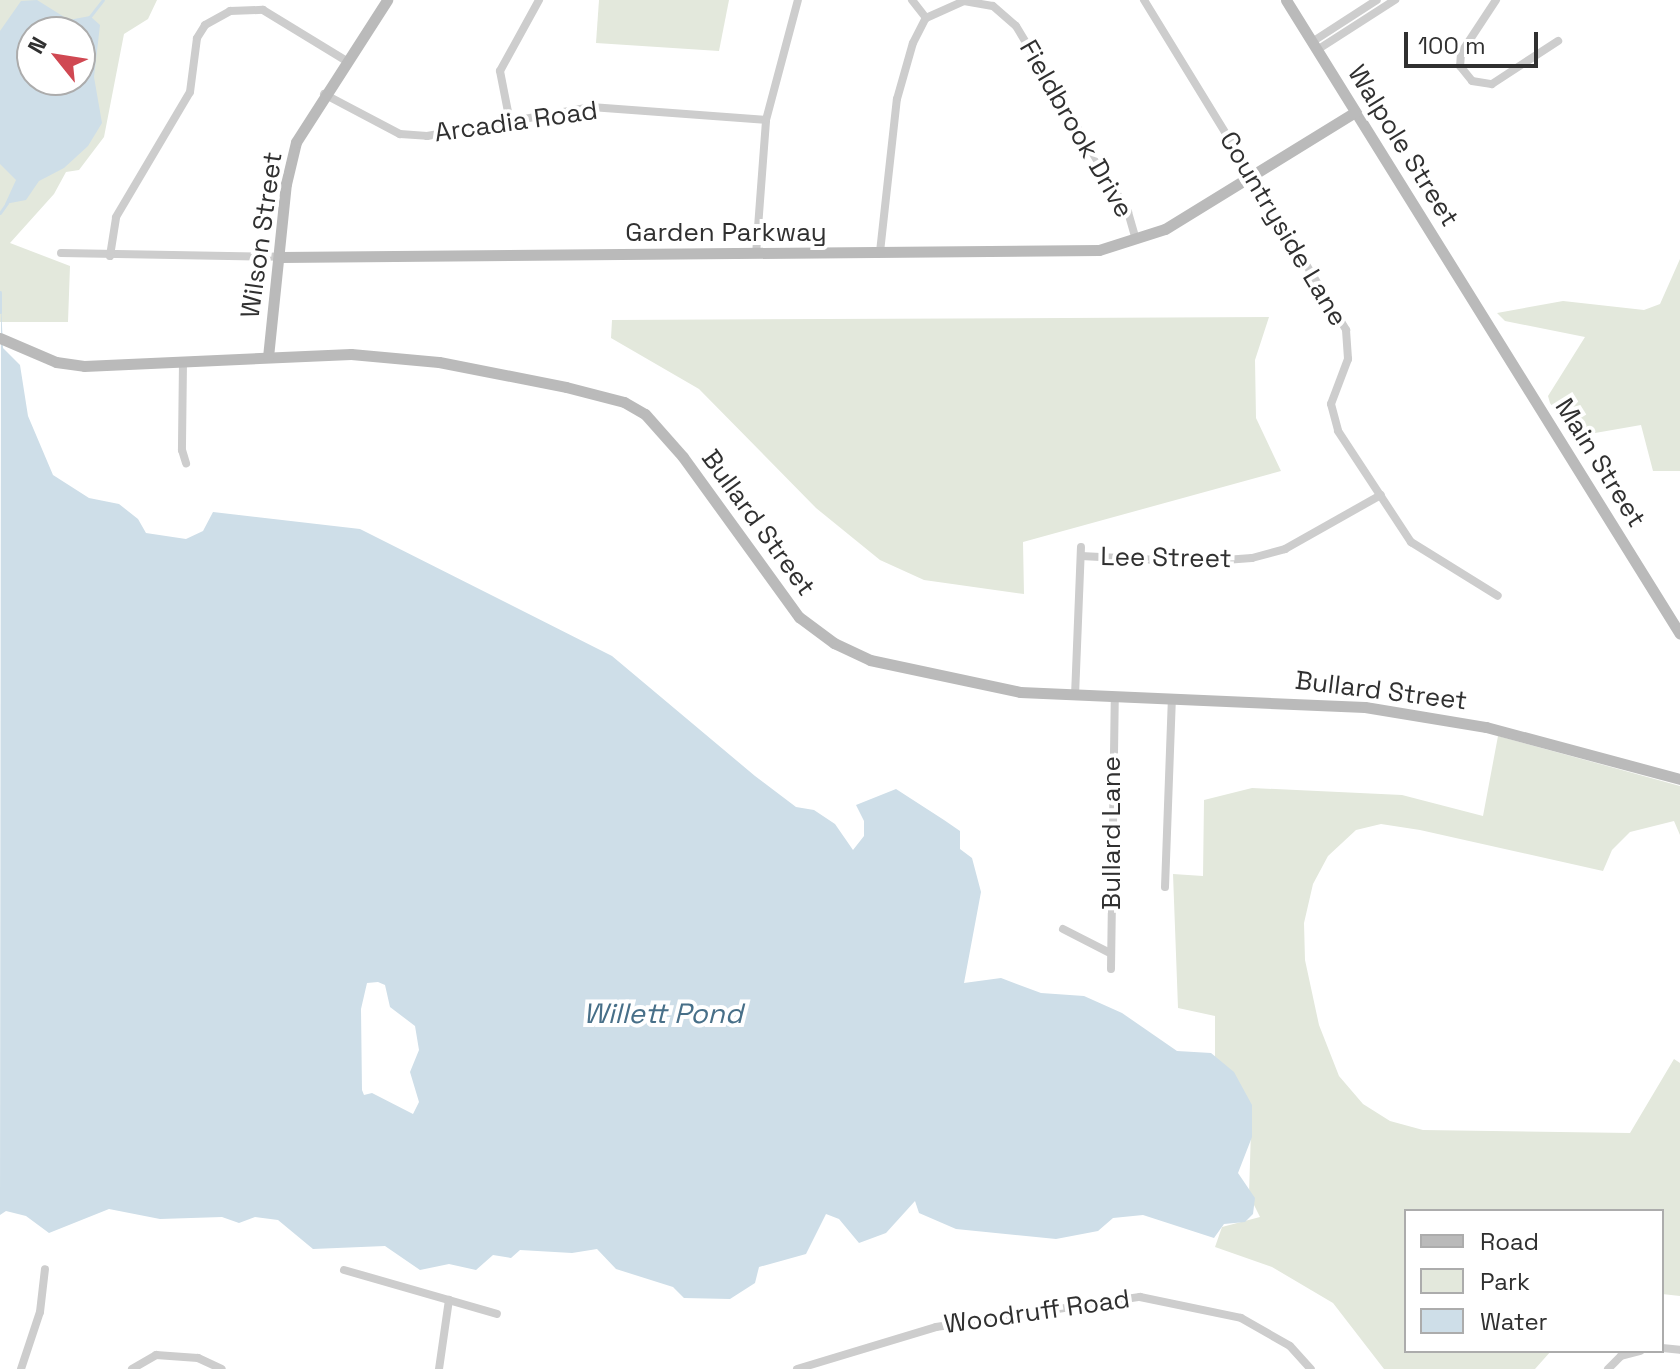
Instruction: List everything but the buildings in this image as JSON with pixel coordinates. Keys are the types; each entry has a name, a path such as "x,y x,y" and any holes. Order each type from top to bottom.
{"main road":[{"name":"Wilson Street","path":"268,357 288,170 323,93 387,0"},
{"name":"Walpole Street","path":"1286,0 1483,316"},
{"name":"Garden Parkway","path":"280,257 1080,251 1136,240 1172,225 1355,112"},
{"name":"Main Street","path":"1483,316 1680,634"},
{"name":"Bullard Street","path":"3,340 56,362 84,366 268,357 396,357 624,402 645,414 671,441 799,617 834,643 870,660 936,677 1075,696 1365,707 1486,727 1680,779"}],"street":[{"path":"510,122 500,71 539,0"},
{"path":"756,254 766,120 798,0"},
{"path":"880,252 897,99 926,18 912,0"},
{"name":"Countryside Lane","path":"1144,0 1346,330 1348,359 1333,395 1332,416 1381,495 1424,555 1498,596"},
{"path":"1314,46 1377,0"},
{"path":"1314,46 1395,0"},
{"path":"1496,0 1461,53 1460,66 1472,81 1492,84 1558,41"},
{"name":"Fieldbrook Drive","path":"926,18 948,3 979,1 1016,26 1128,212 1136,240"},
{"path":"110,256 116,217 190,92 197,38 205,25 230,11 263,10 345,60"},
{"name":"Arcadia Road","path":"323,93 400,134 427,136 591,107 766,120"},
{"name":"Garden Parkway","path":"61,253 280,257"},
{"path":"183,362 182,450 186,463"},
{"name":"Lee Street","path":"1075,696 1081,552 1198,562 1252,558 1285,549 1381,495"},
{"name":"Bullard Lane","path":"1111,969 1115,697"},
{"path":"1165,887 1172,699"},
{"path":"1063,929 1110,953"},
{"path":"21,1369 40,1312 45,1269"},
{"path":"344,1270 497,1314"},
{"name":"Woodruff Road","path":"797,1369 936,1327 1140,1297 1241,1318 1290,1346 1311,1369"},
{"path":"439,1369 449,1300"},
{"path":"1608,1369 1621,1356 1632,1353"},
{"path":"132,1369 156,1355 198,1358 222,1369"}],"green space":[{"path":"0,0 157,0 148,19 124,34 104,137 79,170 66,172 54,194 10,243 70,266 68,322 0,322"},
{"path":"599,0 729,0 719,51 596,43"},
{"path":"1680,259 1680,471 1653,471 1641,425 1572,437 1550,403 1548,396 1585,337 1505,321 1497,313 1563,301 1644,310 1660,304"},
{"path":"1269,317 1255,360 1256,418 1281,471 1023,542 1024,594 924,580 880,560 816,508 699,389 611,338 612,320"},
{"path":"1498,736 1680,786 1680,835 1674,821 1630,832 1612,850 1603,871 1420,830 1381,824 1356,830 1328,856 1313,884 1304,923 1305,960 1319,1025 1339,1076 1363,1104 1390,1121 1423,1130 1630,1133 1674,1059 1680,1063 1680,1296 1664,1294 1664,1209 1404,1209 1404,1353 1549,1353 1535,1369 1384,1369 1333,1303 1272,1267 1215,1247 1222,1227 1260,1217 1249,1195 1251,1129 1215,1059 1215,1016 1178,1008 1173,874 1203,876 1204,800 1252,788 1402,795 1483,816"}],"water":[{"path":"37,0 63,16 16,16 16,96 96,96 96,88 102,123 88,146 64,168 39,181 26,200 5,204 16,180 0,164 0,31 21,1"},
{"path":"96,21 100,25 96,60"},
{"name":"Willett Pond","path":"1,303 3,348 20,365 28,416 53,475 89,498 119,504 138,519 146,533 186,539 203,531 213,512 360,529 612,656 796,807 814,810 835,824 853,850 864,836 864,821 856,805 896,789 960,831 960,849 972,858 981,892 964,983 1001,978 1041,993 1084,996 1122,1013 1177,1051 1211,1053 1234,1072 1252,1105 1252,1137 1238,1173 1255,1198 1253,1214 1245,1222 1224,1224 1214,1238 1143,1215 1113,1218 1098,1231 1056,1239 956,1229 919,1213 915,1201 886,1233 859,1243 839,1219 826,1214 806,1254 759,1267 755,1283 730,1299 684,1298 673,1287 616,1269 597,1249 572,1253 520,1250 511,1258 493,1255 476,1270 449,1264 420,1270 385,1246 313,1249 278,1220 255,1217 239,1223 222,1217 160,1219 109,1209 49,1233 26,1216 6,1211 0,1215","holes":["367,983 385,985 390,1007 415,1026 419,1050 410,1072 419,1102 413,1114 372,1093 364,1095 362,1090 361,1009"]}],"waterway":[{"path":"90,16 103,0"},
{"path":"0,213 7,203"},
{"path":"0,292 0,312"}]}
